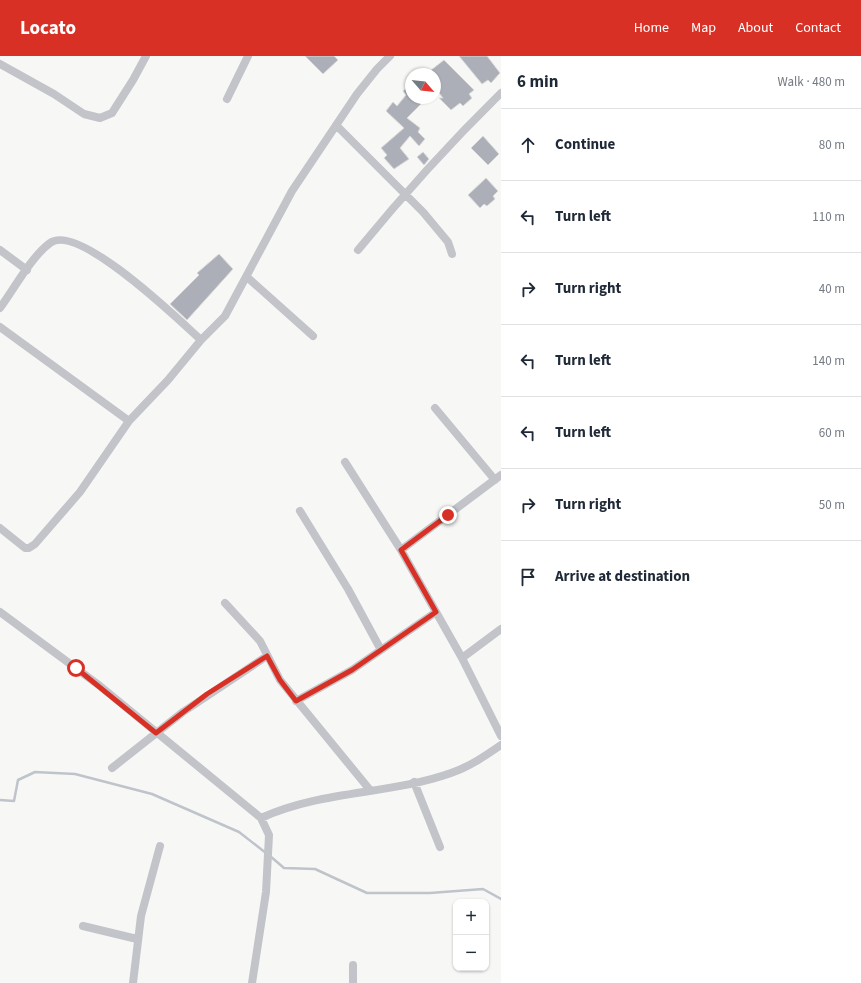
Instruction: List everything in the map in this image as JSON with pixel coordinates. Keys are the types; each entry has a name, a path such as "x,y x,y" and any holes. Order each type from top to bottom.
{"street":[{"path":"0,64 54,94 84,114 100,118 112,113 146,56"},
{"path":"227,99 248,56"},
{"path":"0,528 25,548 32,547 80,492 129,421 168,380 201,340 225,316 292,191 357,94 377,68 390,56"},
{"path":"358,250 405,193 465,128 501,93"},
{"path":"336,125 405,193 448,242 452,254"},
{"path":"0,308 27,270 50,242 60,239 72,242 112,264 201,340"},
{"path":"0,250 27,270"},
{"path":"247,277 313,336"},
{"path":"0,327 129,421"},
{"path":"401,550 498,478 435,408"},
{"path":"344,462 401,550 462,658 501,736"},
{"path":"300,511 348,589 381,650"},
{"path":"225,604 260,641 280,680 370,790"},
{"path":"0,612 100,686 261,818 269,835 266,892 252,983"},
{"path":"296,701 352,670 436,612"},
{"path":"462,658 501,630"},
{"path":"112,768 207,694 267,656"},
{"path":"261,818 275,811 315,800 414,782 450,773 465,767 501,745"},
{"path":"414,782 440,847"},
{"path":"133,983 137,939 141,916 160,846"},
{"path":"83,926 137,939"},
{"path":"353,965 353,983"}],"building":[{"path":"305,56 334,56 338,60 323,74"},
{"path":"459,56 487,56 500,73 491,83 488,80 482,84"},
{"path":"444,60 474,90 469,94 472,98 463,106 460,103 451,110 441,100 441,98 443,98 441,96 441,68 434,68"},
{"path":"405,96 405,104 421,104 407,118 420,128 418,132 425,139 419,146 410,136 400,148 409,159 394,169 384,158 387,155 381,148 404,128 386,111 393,102 397,106"},
{"path":"483,136 499,154 488,165 471,148"},
{"path":"423,152 429,159 424,165 417,157"},
{"path":"486,178 498,191 493,196 495,199 487,206 484,204 480,208 468,195"},
{"path":"219,254 233,269 187,320 170,304 199,275 197,273"}],"waterway":[{"path":"0,800 14,801 18,780 35,772 75,774 152,794 239,832 266,853"},
{"path":"270,856 284,868 315,869 367,893 430,893 483,889 501,899"}],"route":[{"path":"76,668 156,733 207,694 267,656 280,680 296,701 352,670 436,612 401,550 448,515"}]}
